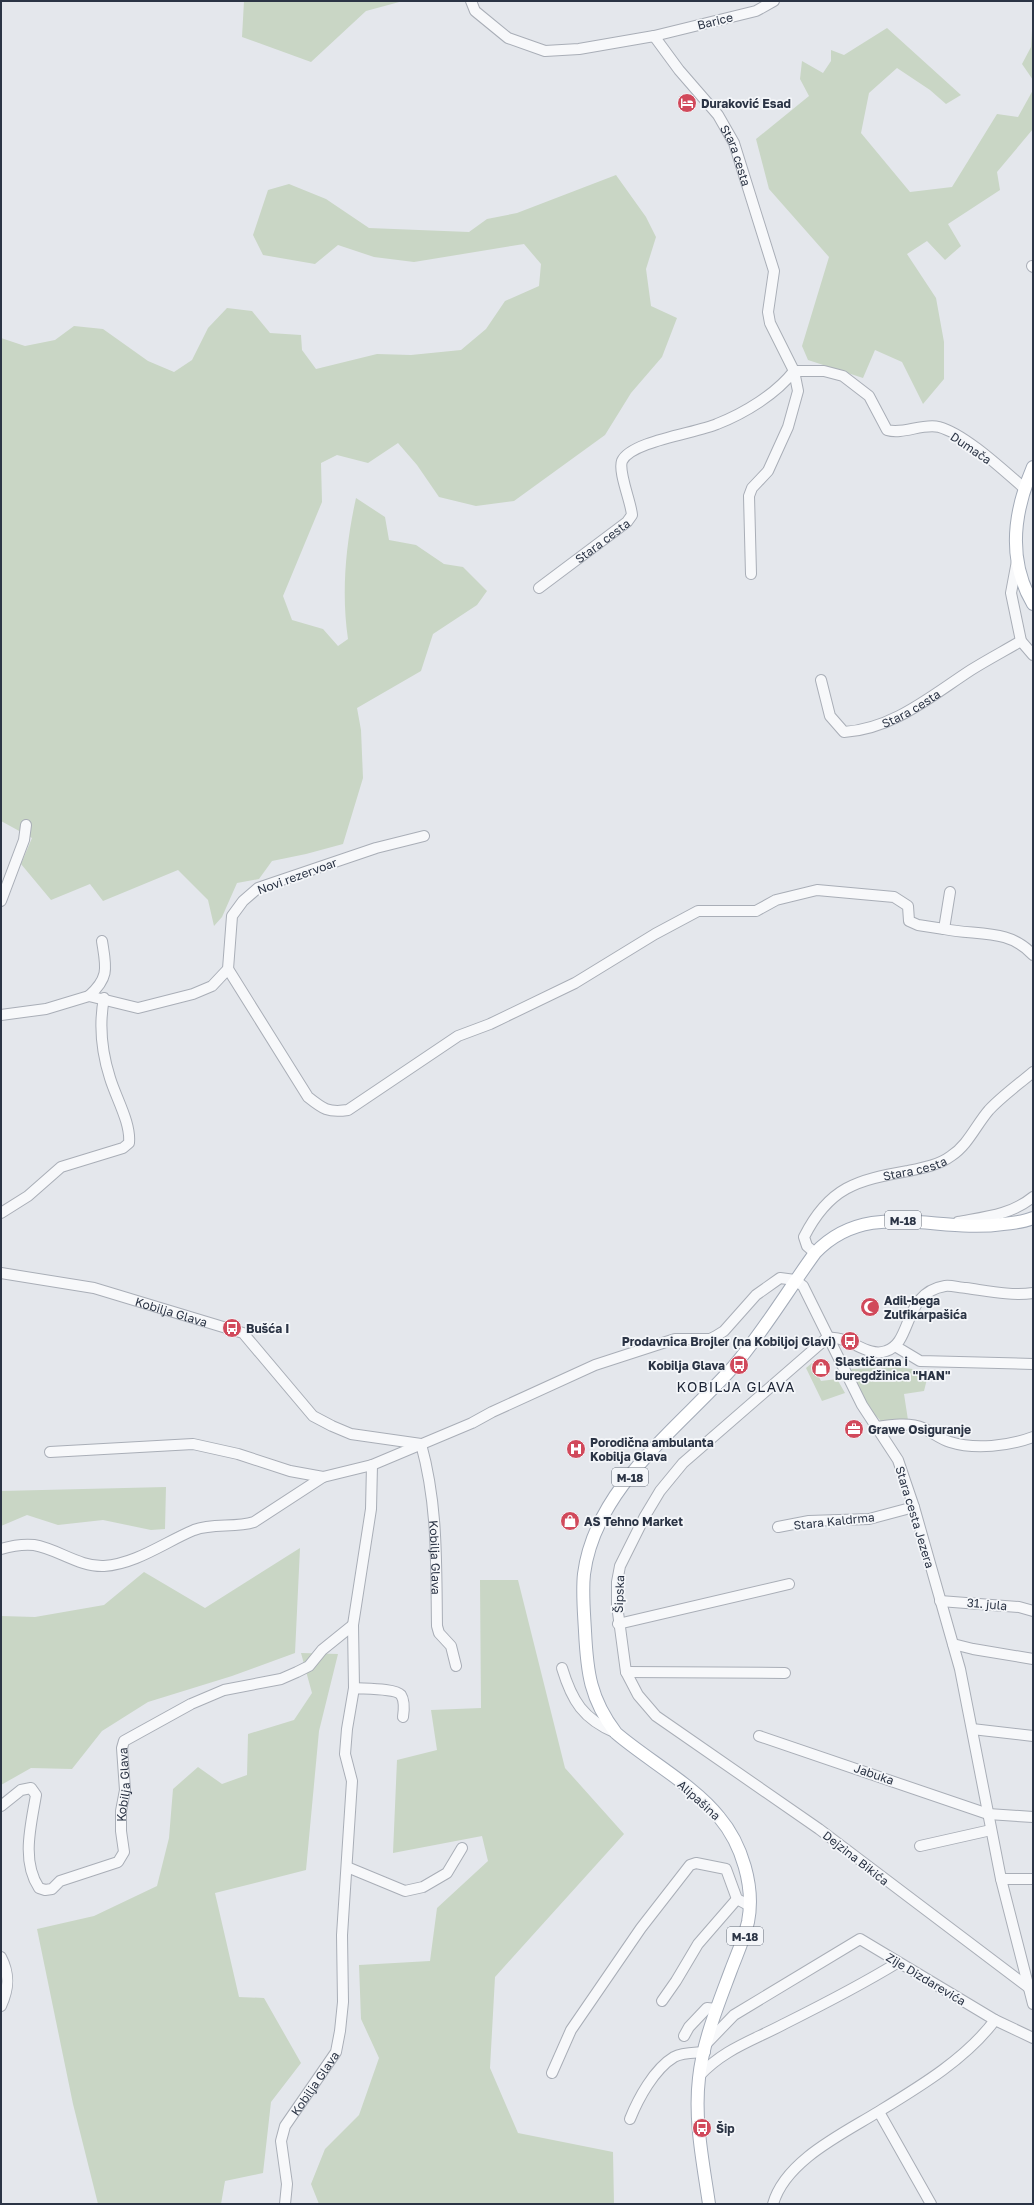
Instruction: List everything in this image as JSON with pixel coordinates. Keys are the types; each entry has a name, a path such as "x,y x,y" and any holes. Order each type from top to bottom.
{"main road":[{"path":"1033,466 1024,488 1016,519 1017,561 1024,585 1033,604"},
{"name":"M-18","path":"795,1280 815,1253 827,1240 846,1229 865,1223 902,1220 943,1225 986,1227 1026,1221 1033,1218"},
{"name":"Alipašina","path":"709,2204 698,2121 699,2076 716,2009 744,1938 750,1906 744,1865 734,1841 719,1816 696,1795 616,1733 605,1720 594,1698 589,1680 584,1606 584,1573 592,1543 604,1514 623,1486 655,1446 735,1365 795,1280"}],"street":[{"path":"471,1 475,11 508,38 545,51 579,49 654,36"},
{"name":"Barice","path":"654,36 756,11 774,1"},
{"name":"Stara cesta","path":"654,36 679,70 718,115 734,143 774,271 768,312 770,323 794,371 798,391 788,427 768,471 752,488 749,496 751,574"},
{"name":"Stara cesta","path":"539,588 627,522 632,515 631,505 622,472 622,462 626,456 658,440 717,425 745,411 779,387 794,371"},
{"name":"Dumača","path":"794,371 824,371 842,376 869,396 887,430 894,432 915,427 939,427 969,443 1024,488"},
{"path":"1017,561 1011,593 1021,641 1033,655"},
{"name":"Stara cesta","path":"821,680 830,716 844,732 864,731 905,714 972,670 1021,641"},
{"path":"1,901 24,840 26,825"},
{"name":"Novi rezervoar","path":"228,969 232,916 243,901 258,888 376,848 424,836"},
{"path":"89,996 104,998 138,1008 193,994 212,986 228,969 308,1097 323,1110 335,1112 348,1110 458,1036 490,1024 575,983 655,934 698,911 756,911 776,900 817,890 894,896 908,906 908,921 918,925 960,933 990,934 1006,937 1020,943 1033,955"},
{"path":"944,929 950,892"},
{"path":"1,1014 46,1010 89,996 100,986 107,969 102,941"},
{"path":"1,1213 28,1196 61,1167 123,1148 129,1144 124,1119 106,1062 101,1030 101,1014 104,998"},
{"name":"Stara cesta","path":"815,1253 807,1246 804,1237 815,1216 835,1194 858,1182 928,1167 950,1158 962,1148 990,1109 1033,1072"},
{"path":"943,1225 1007,1212 1019,1208 1033,1197"},
{"name":"Kobilja Glava","path":"1,1273 94,1288 243,1333 313,1416 351,1434 421,1444 434,1504 436,1626 439,1633 451,1646 456,1666"},
{"path":"1,1549 12,1546 34,1545 83,1563 103,1566 120,1562 167,1544 195,1530 242,1526 254,1522 323,1477 372,1465 472,1423 492,1412 595,1365 675,1339 710,1339 721,1334 756,1295 769,1284 780,1278 795,1280"},
{"name":"Stara cesta Jezera","path":"795,1280 803,1286 862,1405 898,1460 914,1507 953,1644 972,1730 1001,1879 1033,2003"},
{"path":"828,1338 840,1339 870,1351 886,1352 895,1346 903,1336 914,1307 933,1291 939,1288 945,1286 1018,1295 1033,1293"},
{"name":"Šipska","path":"681,1733 656,1716 638,1695 626,1672 618,1624 617,1582 620,1566 645,1516 660,1491 683,1463 828,1338"},
{"path":"895,1346 920,1361 1033,1364"},
{"path":"876,1427 905,1425 922,1428 939,1438 960,1445 1001,1444 1019,1442 1033,1437"},
{"path":"50,1452 193,1444 238,1454 290,1471 323,1477"},
{"name":"Kobilja Glava","path":"285,2204 287,2184 281,2142 285,2126 336,2052 340,2031 343,2002 342,1935 352,1781 346,1761 346,1744 354,1688 353,1625 371,1509 372,1465"},
{"name":"Stara Kaldrma","path":"778,1527 809,1521 869,1519 914,1507"},
{"name":"Šipska","path":"618,1624 789,1584"},
{"name":"31. jula","path":"940,1601 1019,1607 1033,1611"},
{"name":"Kobilja Glava","path":"1,1806 21,1790 31,1788 36,1795 28,1847 34,1881 39,1888 46,1890 52,1889 60,1881 118,1862 124,1852 121,1811 125,1790 122,1748 124,1741 191,1704 224,1690 274,1681 309,1666 322,1650 353,1625"},
{"path":"953,1644 973,1649 1033,1659"},
{"path":"562,1668 571,1694 586,1715 598,1724 616,1733"},
{"path":"626,1672 785,1673"},
{"path":"354,1688 395,1691 401,1695 404,1705 403,1717"},
{"path":"972,1730 1033,1736"},
{"name":"Dejzina Bikića","path":"681,1733 819,1829 1028,1987"},
{"name":"Jabuka","path":"759,1736 988,1814 1033,1817"},
{"path":"920,1846 991,1830"},
{"path":"347,1867 405,1891 423,1887 447,1873 462,1848"},
{"path":"552,2073 571,2030 641,1928 690,1865 696,1863 726,1869 737,1898 750,1906"},
{"path":"1001,1879 1033,1879"},
{"path":"662,2001 698,1944 737,1898"},
{"name":"Zije Dizdarevića","path":"857,1939 862,1939 897,1963 995,2020 1033,2038"},
{"name":"Alipašina","path":"705,2048 734,2015 857,1939"},
{"path":"1,1956 7,1967 8,1981 6,1995 1,2006"},
{"path":"699,2076 713,2061 735,2048 783,2025 897,1963"},
{"path":"684,2036 701,2012 707,2008 716,2009"},
{"path":"773,2204 777,2192 785,2178 796,2167 833,2140 879,2112 943,2068 985,2034 995,2020"},
{"path":"630,2120 640,2095 663,2066 682,2054 705,2048"},
{"path":"879,2112 931,2204"}],"green space":[{"path":"244,1 403,1 366,11 311,62 242,37"},
{"path":"1033,14 1033,80 1022,64 1031,47"},
{"path":"887,28 961,95 946,104 930,90 897,68 869,93 861,133 910,192 952,187 997,114 1018,117 1033,90 1033,129 997,172 1000,190 948,224 961,246 945,260 927,241 907,254 936,298 944,342 944,379 923,404 902,362 875,350 863,378 808,360 802,346 829,257 769,189 756,139 809,96 800,79 802,61 823,73 831,61 831,50 844,55"},
{"path":"616,175 646,217 656,237 646,269 651,306 677,318 662,357 631,393 605,435 514,501 476,506 439,497 417,465 398,443 368,463 337,455 321,463 322,502 283,596 292,620 323,629 338,646 348,639 345,603 347,550 356,498 385,517 389,540 416,545 444,564 463,567 487,591 477,605 433,634 421,671 357,708 361,730 363,778 343,844 272,861 259,879 237,883 222,917 214,926 208,900 178,870 103,901 90,884 51,900 21,864 32,838 1,821 1,338 25,346 55,340 74,326 103,329 148,361 174,372 192,360 208,328 227,308 252,311 270,333 301,335 302,350 316,369 377,354 411,355 461,350 486,329 505,301 539,286 541,264 524,244 414,262 374,257 338,245 315,264 263,255 253,235 268,190 289,184 326,199 369,228 469,232 487,219 517,213"},
{"path":"812,1363 821,1381 837,1379 845,1393 822,1401 806,1368"},
{"path":"896,1367 929,1371 924,1391 904,1394 908,1420 882,1422 875,1415 847,1372 852,1369"},
{"path":"166,1487 165,1529 151,1530 103,1520 58,1525 27,1515 1,1526 1,1491"},
{"path":"300,1548 295,1653 232,1676 148,1702 102,1731 72,1769 31,1768 1,1785 1,1616 35,1617 104,1605 144,1572 205,1608"},
{"path":"480,1580 518,1580 565,1768 624,1834 495,1977 490,2068 518,2133 613,2152 614,2204 319,2204 311,2184 325,2149 359,2115 379,2058 361,2019 359,1965 430,1961 437,1908 488,1861 482,1836 393,1853 397,1760 437,1750 431,1710 481,1708"},
{"path":"301,1653 338,1654 319,1731 306,1870 215,1893 239,1997 264,1998 301,2063 271,2102 263,2173 225,2181 221,2204 98,2204 73,2104 37,1929 94,1916 157,1886 169,1838 173,1789 198,1767 222,1784 247,1775 248,1734 294,1720 312,1693"}],"place":[{"name":"Duraković Esad","path":"687,103"},
{"name":"Adil-bega Zulfikarpašića","path":"870,1307"},
{"name":"Bušća I","path":"232,1328"},
{"name":"Prodavnica Brojler (na Kobiljoj Glavi)","path":"850,1341"},
{"name":"Kobilja Glava","path":"739,1365"},
{"name":"Slastičarna i buregdžinica \"HAN\"","path":"821,1368"},
{"name":"Grawe Osiguranje","path":"854,1429"},
{"name":"Porodična ambulanta Kobilja Glava","path":"576,1449"},
{"name":"AS Tehno Market","path":"570,1521"},
{"name":"Šip","path":"702,2128"}],"district":[{"name":"KOBILJA GLAVA","path":"736,1386"}]}
